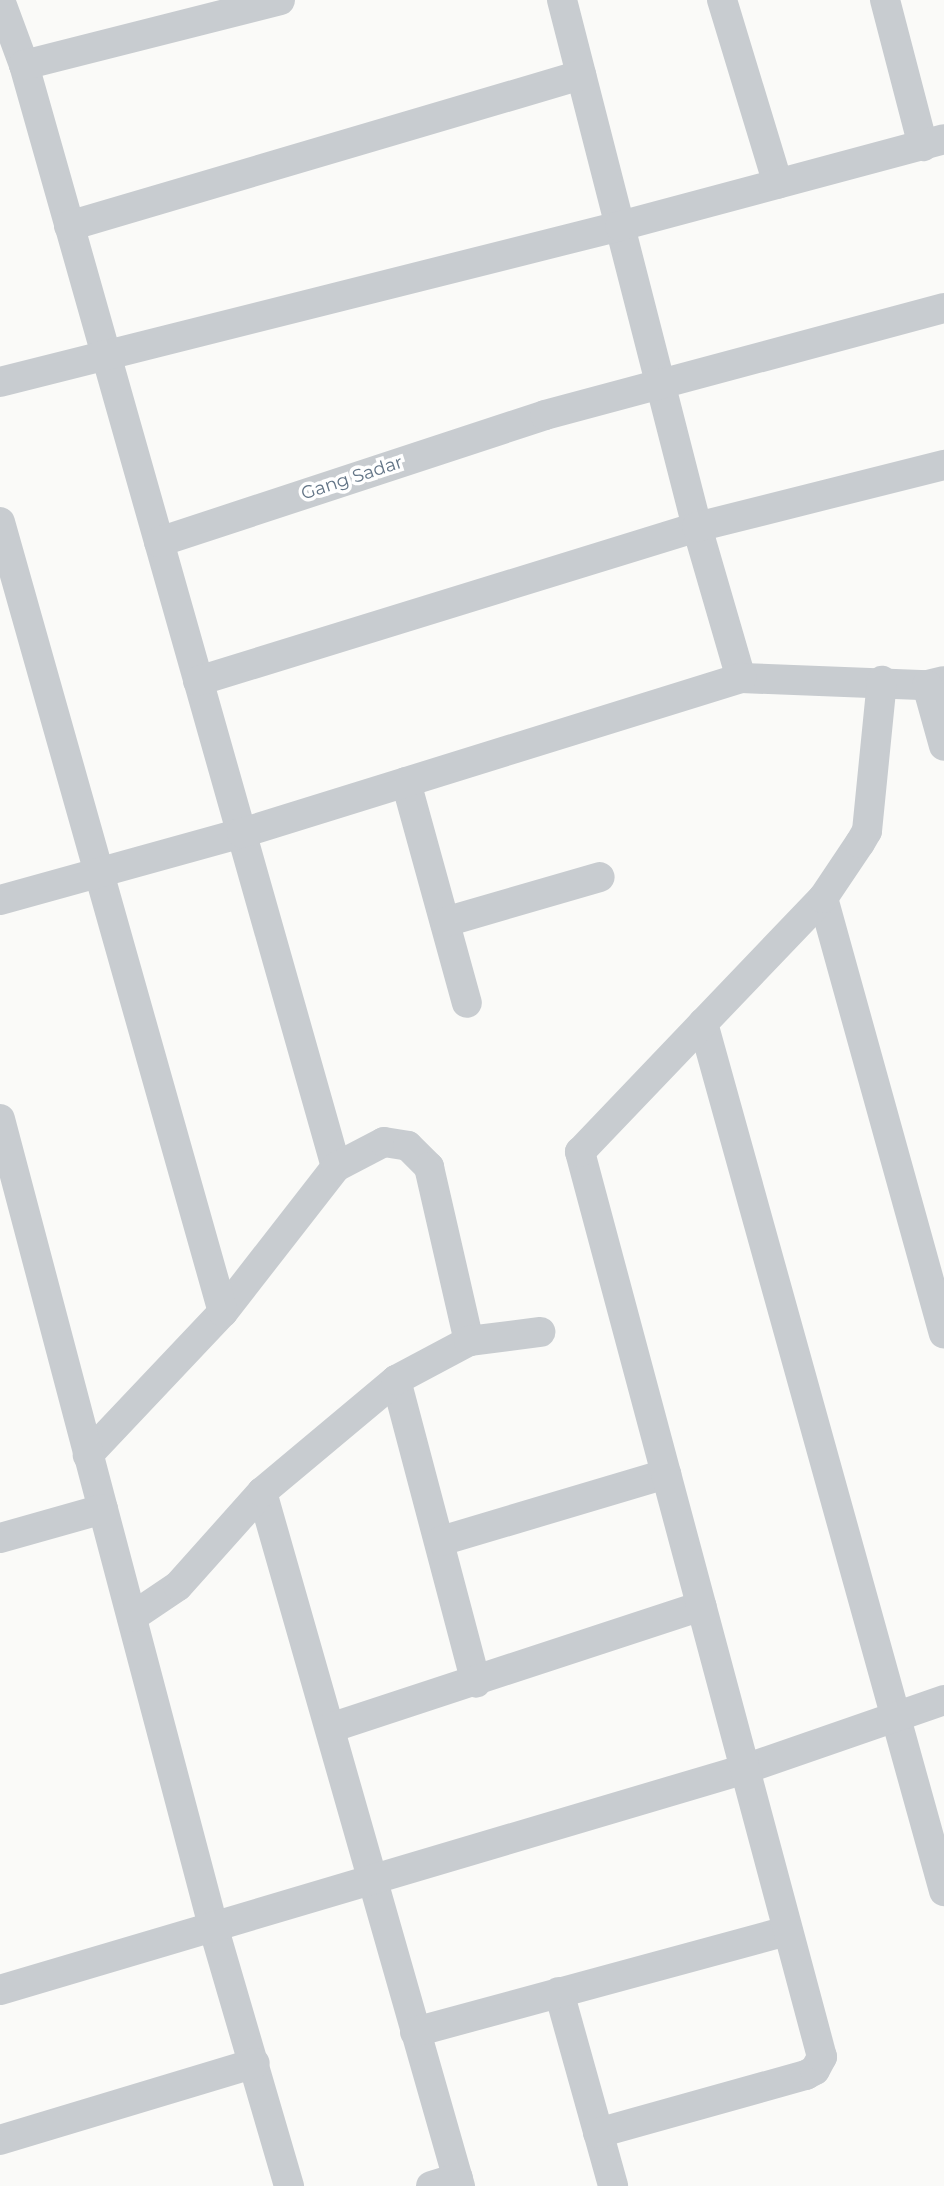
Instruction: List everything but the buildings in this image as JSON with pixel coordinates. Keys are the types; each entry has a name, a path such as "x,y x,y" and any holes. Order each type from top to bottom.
{"street":[{"path":"0,0 13,52 69,226 336,1167"},
{"path":"13,52 280,0"},
{"path":"562,0 696,527 741,678"},
{"path":"722,0 778,184"},
{"path":"0,382 105,353 620,226 934,142 885,0"},
{"path":"69,226 581,75"},
{"name":"Gang Sadar","path":"159,542 545,415 660,381 944,308"},
{"path":"198,681 696,527 944,465"},
{"path":"0,523 223,1312"},
{"path":"0,900 242,833 741,678 936,683 944,746"},
{"path":"598,2133 815,2070 822,2057 580,1152 823,898 867,831 882,681"},
{"path":"407,782 467,1003"},
{"path":"445,922 600,877"},
{"path":"823,898 944,1333"},
{"path":"703,1023 940,1861 944,1891"},
{"path":"0,1119 213,1926 289,2186"},
{"path":"88,1455 223,1312 336,1167 384,1142 408,1146 429,1167 469,1341"},
{"path":"132,1617 178,1586 262,1492 396,1380 469,1341 540,1332"},
{"path":"396,1380 441,1541 476,1683"},
{"path":"441,1541 666,1474"},
{"path":"262,1492 375,1877 450,2183"},
{"path":"0,1538 103,1509"},
{"path":"330,1728 476,1683 702,1606"},
{"path":"0,1990 745,1769 944,1700"},
{"path":"415,2032 788,1931"},
{"path":"559,1992 613,2186"},
{"path":"0,2140 255,2063"}]}
